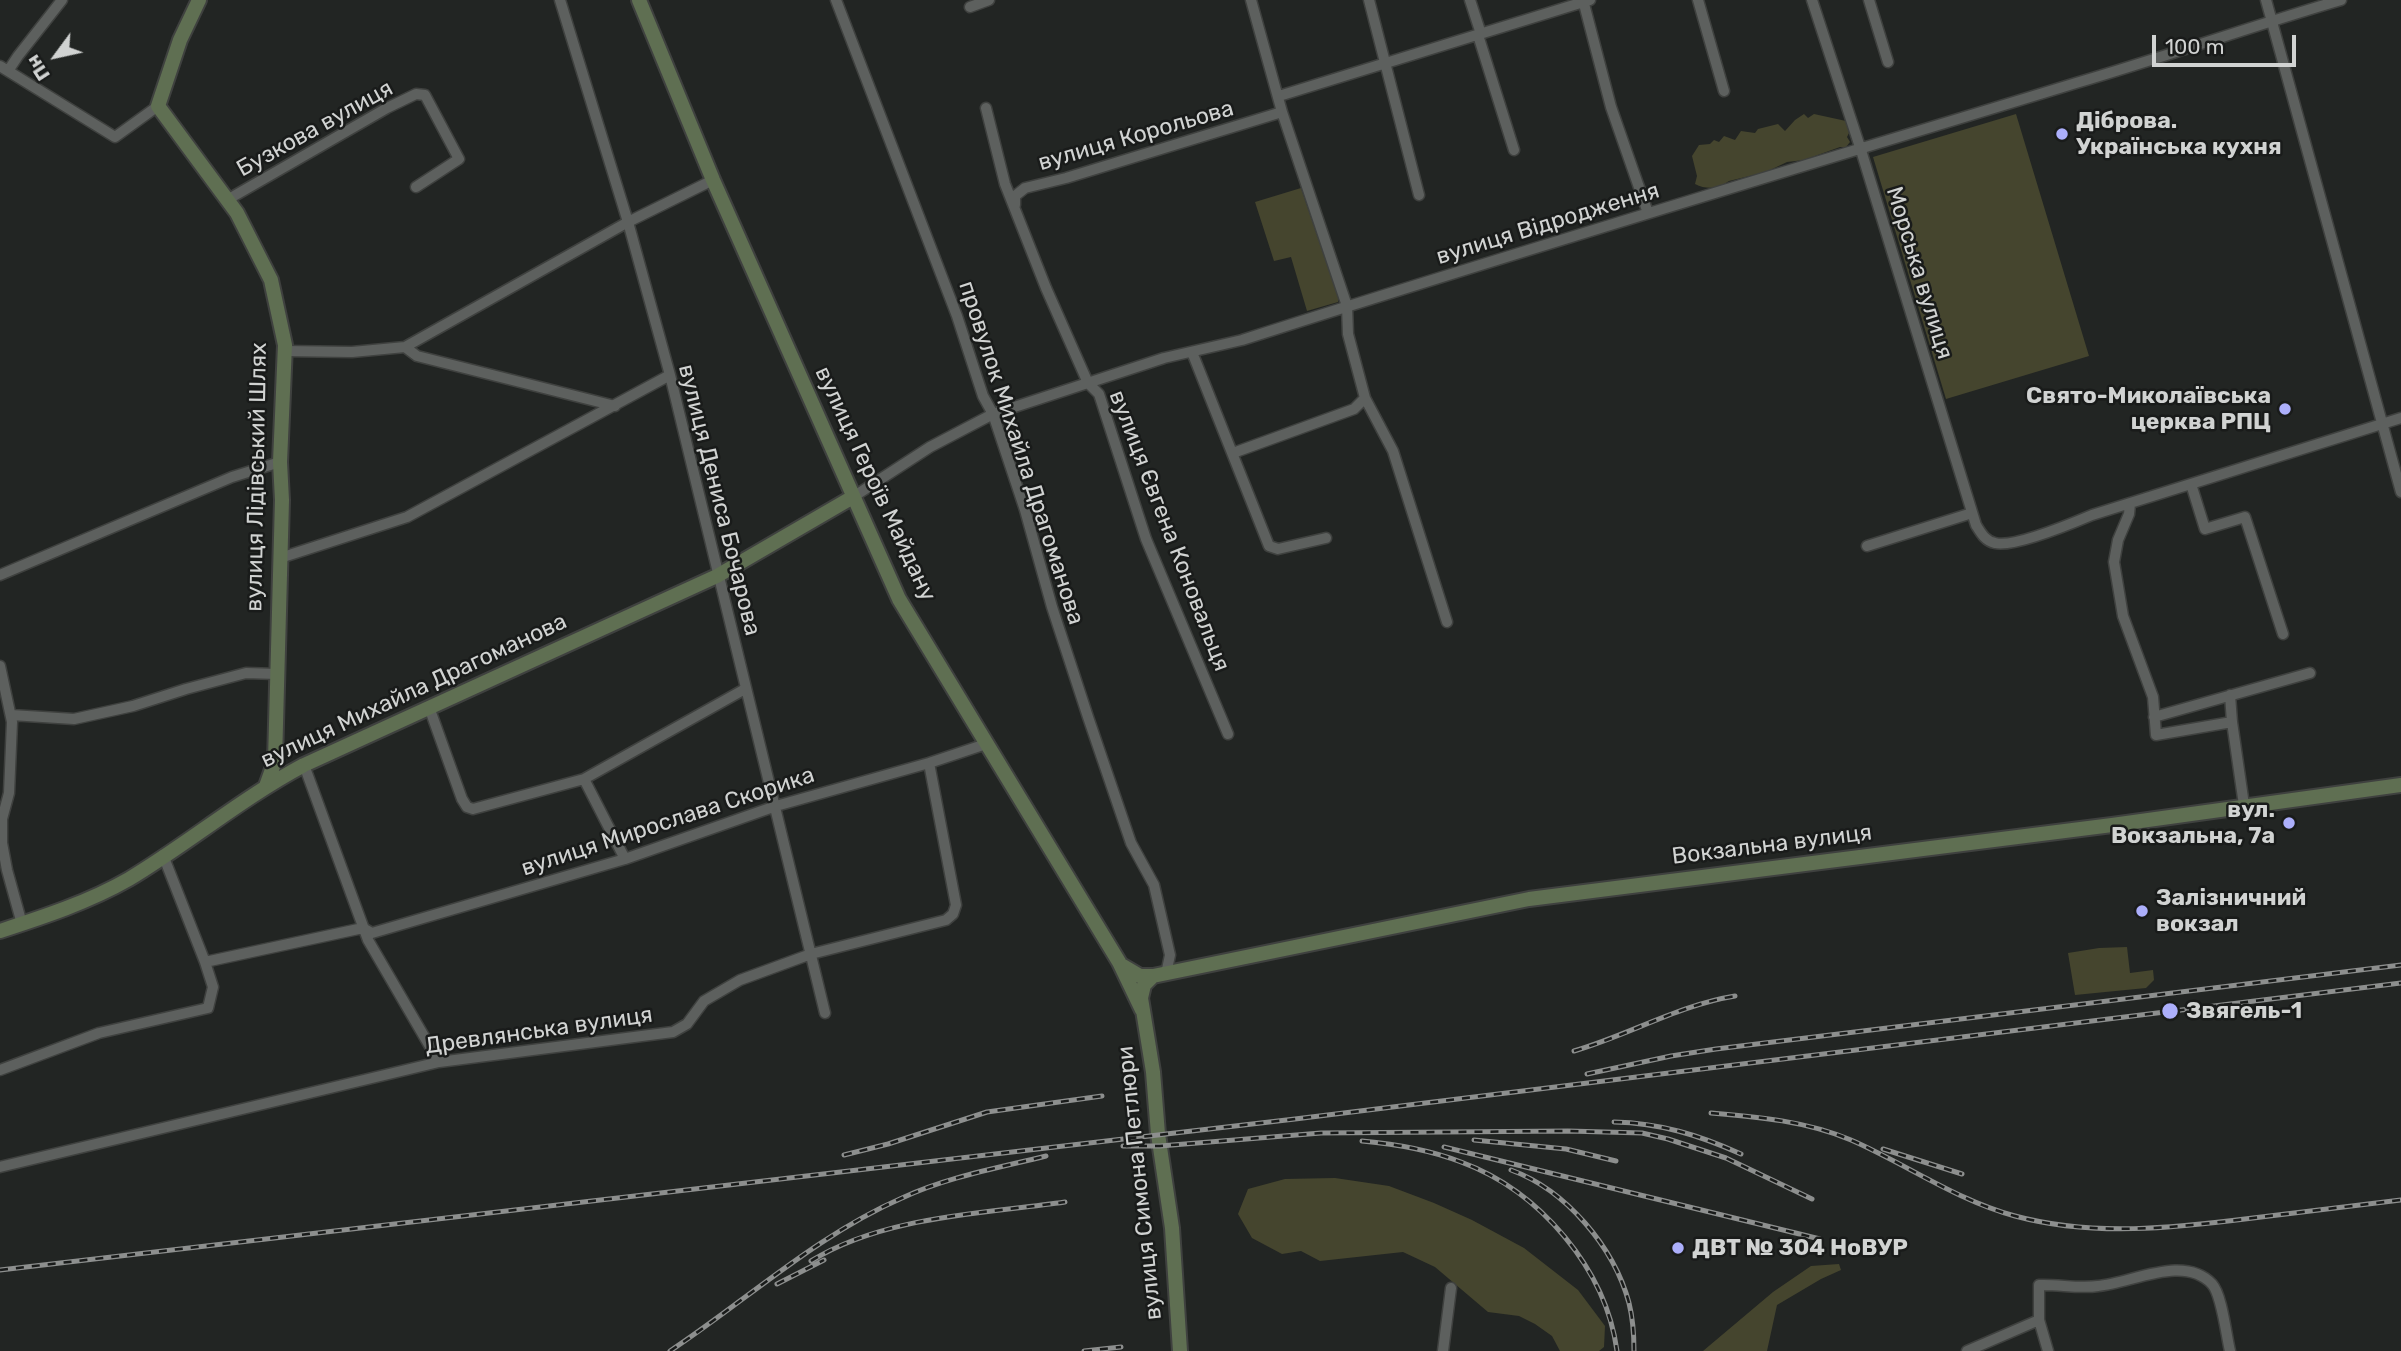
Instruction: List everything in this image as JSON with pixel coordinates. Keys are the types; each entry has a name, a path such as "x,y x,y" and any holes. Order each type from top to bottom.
{"street":[{"path":"62,0 18,56 4,69 115,137 158,106 180,40 199,0"},
{"name":"вулиця Дениса Бочарова","path":"560,0 628,222 670,375 825,1013"},
{"name":"вулиця Героїв Майдану","path":"639,0 713,180 900,599 1119,962 1142,1010"},
{"name":"провулок Михайла Драгоманова","path":"836,0 957,316 983,396 993,415 1025,510 1060,632 1131,843 1154,886 1170,955 1160,975"},
{"path":"970,7 989,0"},
{"path":"1251,0 1282,112 1347,306 1348,334 1365,398 1392,451 1447,622"},
{"path":"1369,0 1419,195"},
{"path":"1470,0 1514,150"},
{"path":"1698,0 1724,91"},
{"name":"Морська вулиця","path":"1812,0 1972,513 1984,538 2003,544 2130,504"},
{"path":"1869,0 1888,62"},
{"path":"2266,0 2401,492"},
{"name":"вулиця Відродження","path":"853,497 930,447 993,415 1088,383 1164,358 1242,340 2341,0"},
{"path":"1279,96 1586,1 1611,107 1648,213"},
{"name":"Бузкова вулиця","path":"227,200 416,94 425,95 458,159 416,187"},
{"name":"вулиця Лідівський Шлях","path":"158,106 237,213 271,280 285,351 280,462 282,499 275,761 265,786"},
{"name":"вулиця Євгена Коновальця","path":"986,108 1005,184 1046,288 1088,383 1099,394 1146,539 1228,734"},
{"name":"вулиця Корольова","path":"1016,209 1015,196 1025,188 1282,112"},
{"path":"285,351 352,352 405,348 628,222 713,180"},
{"path":"405,348 418,356 615,405"},
{"path":"1192,352 1269,547 1278,549 1326,538"},
{"path":"280,558 407,517 670,375"},
{"path":"1233,453 1354,409 1365,398"},
{"path":"2232,723 2156,735 2153,697 2123,616 2114,562 2130,504 2401,418"},
{"path":"0,575 232,477 280,462"},
{"path":"2191,484 2205,529 2245,517 2283,634"},
{"name":"вулиця Михайла Драгоманова","path":"0,931 53,914 128,880 265,786 304,765 718,576 853,497"},
{"path":"1867,546 1972,513"},
{"path":"0,666 11,715 11,767 9,793 2,819 2,843 22,924"},
{"path":"11,715 74,719 133,706 186,688 246,673 277,674"},
{"path":"2154,717 2310,673"},
{"path":"429,707 462,799 467,807 473,809 584,779 745,689"},
{"path":"2230,695 2244,805"},
{"name":"вулиця Мирослава Скорика","path":"205,962 363,928 372,933 625,859 776,806 986,744"},
{"name":"Древлянська вулиця","path":"0,1167 439,1062 673,1032 687,1024 704,1001 740,980 811,954 946,919 953,914 956,905 929,763"},
{"path":"304,765 363,928 439,1062"},
{"path":"584,779 625,859"},
{"name":"Вокзальна вулиця","path":"1160,975 1529,899 2112,825 2401,785"},
{"path":"0,1070 99,1033 208,1008 213,987 163,855"},
{"path":"1119,962 1130,972 1140,976 1160,975"},
{"path":"1142,1010 1144,985 1160,975"},
{"name":"вулиця Симона Петлюри","path":"1142,1010 1153,1072 1158,1133 1172,1228 1180,1351"},
{"path":"2048,1351 2039,1320 2039,1285 2098,1286 2183,1269 2207,1279 2214,1285 2230,1351"},
{"path":"1443,1351 1451,1288"},
{"path":"1967,1351 2039,1320"}],"green space":[{"path":"1804,114 1808,118 1814,114 1846,121 1850,142 1846,147 1804,160 1787,162 1766,172 1729,181 1721,186 1708,188 1695,184 1697,176 1692,156 1699,145 1710,144 1714,140 1719,142 1724,136 1735,140 1741,131 1755,133 1758,129 1778,124 1785,131"},
{"path":"2016,114 2089,356 1946,399 1873,157"},
{"path":"1301,188 1338,296 1338,302 1307,311 1291,257 1274,261 1255,202"},
{"path":"2127,947 2130,973 2153,970 2154,980 2146,988 2075,995 2068,953"},
{"path":"1335,1178 1389,1186 1472,1220 1524,1248 1578,1290 1605,1326 1604,1347 1599,1351 1560,1351 1552,1336 1535,1324 1519,1316 1488,1312 1435,1267 1403,1252 1320,1261 1301,1251 1282,1254 1252,1238 1238,1214 1248,1189 1285,1179"},
{"path":"1839,1264 1841,1270 1777,1305 1767,1351 1703,1351 1773,1292 1811,1266"}],"railway":[{"path":"1587,1074 1716,1049 2401,965"},
{"path":"0,1270 1295,1119 2401,983"},
{"path":"1574,1051 1694,1006 1735,996"},
{"path":"844,1155 888,1144 987,1112 1102,1096"},
{"path":"1711,1113 1817,1128 1851,1140 1972,1201 2015,1216 2074,1227 2164,1227 2401,1200"},
{"path":"1614,1122 1679,1131 1741,1154"},
{"path":"1123,1146 1160,1146 1321,1133 1642,1133 1726,1158 1812,1199"},
{"path":"1474,1140 1566,1149 1616,1161"},
{"path":"1362,1141 1413,1148 1449,1158 1490,1175 1517,1192 1542,1213 1584,1263 1599,1291 1617,1351"},
{"path":"1444,1147 1820,1239"},
{"path":"1883,1149 1962,1174"},
{"path":"670,1351 812,1249 871,1213 937,1184 1046,1156"},
{"path":"1511,1170 1551,1191 1569,1206 1600,1242 1622,1282 1629,1303 1634,1351"},
{"path":"811,1261 870,1234 902,1226 967,1214 1065,1202"},
{"path":"777,1284 824,1260"},
{"path":"1084,1351 1121,1347"}],"place":[{"name":"Діброва. Українська кухня","path":"2062,134"},
{"name":"Свято-Миколаївська церква РПЦ","path":"2285,409"},
{"name":"вул. Вокзальна, 7а","path":"2289,823"},
{"name":"Залізничний вокзал","path":"2142,911"},
{"name":"Звягель-1","path":"2170,1011"},
{"name":"ДВТ № 304 НоВУР","path":"1678,1248"}]}
